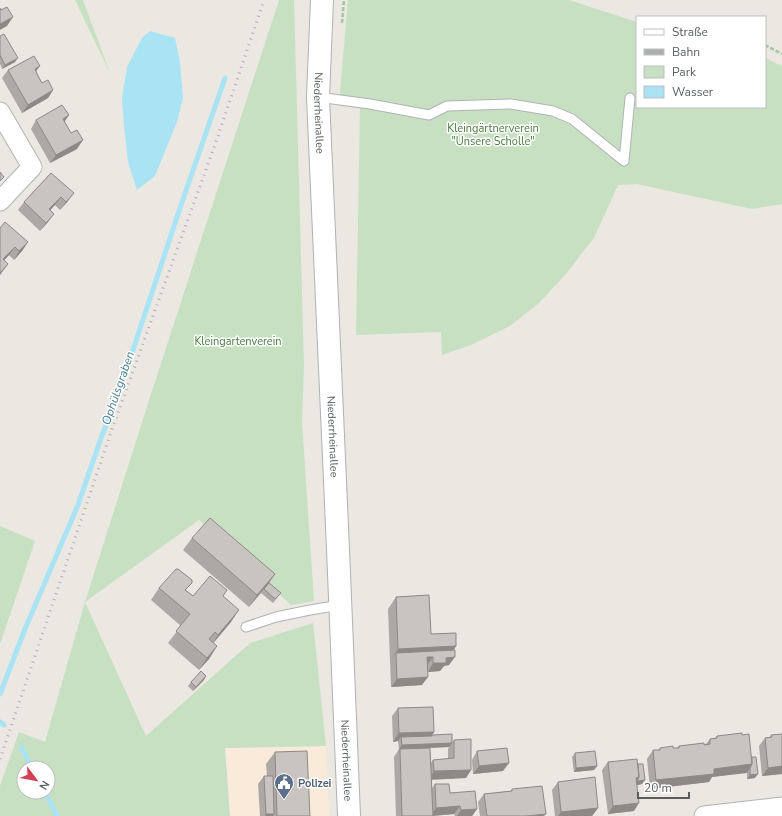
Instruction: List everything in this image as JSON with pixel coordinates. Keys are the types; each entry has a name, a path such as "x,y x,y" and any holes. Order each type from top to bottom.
{"main road":[{"name":"Niederrheinallee","path":"322,0 318,96 349,816"},
{"name":"Niederrheinallee","path":"320,57 338,5"}],"street":[{"path":"0,112 32,167 0,201"},
{"path":"704,816 782,807"}],"lane":[{"path":"318,96 429,115 447,106 511,104 552,111 572,119 624,161 630,98"},
{"path":"246,627 276,617 340,605"}],"path":[{"path":"338,5 344,0"},
{"path":"766,46 782,54"}],"shaded area":[{"path":"326,746 329,816 230,816 225,748"}],"green space":[{"path":"75,0 83,0 110,73"},
{"name":"Kleingartenverein","path":"279,0 294,0 304,366 302,422 314,601 291,605 199,520 85,602"},
{"name":"Kleingärtnerverein \"Unsere Scholle\"","path":"348,0 569,0 636,22 636,108 766,108 766,58 782,66 782,204 752,209 637,184 618,185 594,238 565,275 539,303 510,326 471,345 442,355 441,332 356,335 360,108 340,106"},
{"path":"0,526 35,541 0,644"},
{"path":"85,602 146,736 250,643 313,623 326,746 225,748 230,816 0,816 0,786 19,732 45,742"}],"water":[{"path":"150,31 175,38 180,62 183,98 177,122 155,176 137,190 128,162 122,98 127,67 142,38"}],"building":[{"path":"7,7 13,17 0,24 0,8 1,10"},
{"path":"4,34 18,58 5,65 0,55 0,36"},
{"path":"34,56 40,66 35,69 38,76 42,83 48,80 53,90 28,105 8,70"},
{"path":"62,105 69,115 63,119 71,133 77,130 83,140 56,155 36,120"},
{"path":"0,172 4,177 0,181"},
{"path":"51,173 74,193 66,202 61,197 49,209 54,214 46,223 24,202"},
{"path":"5,222 28,242 19,251 15,247 3,259 8,264 0,273 0,228"},
{"path":"210,518 275,574 257,595 192,538"},
{"path":"176,569 192,580 192,583 185,590 193,596 210,576 227,590 223,596 239,610 218,635 215,632 209,639 217,646 207,658 176,631 190,614 159,588"},
{"path":"269,583 281,593 275,599 264,589"},
{"path":"429,595 431,634 456,633 456,646 398,649 396,597"},
{"path":"455,650 455,657 446,658 446,663 433,663 433,657 427,657 428,677 397,679 396,653"},
{"path":"201,671 206,676 196,687 191,682"},
{"path":"433,707 434,732 399,733 398,708"},
{"path":"742,733 742,735 749,734 752,764 714,769 714,774 656,780 653,750 660,750 660,748 673,746 673,748 679,748 679,746 704,743 704,745 710,744 710,739 717,738 717,736"},
{"path":"452,734 452,743 402,745 401,737"},
{"path":"782,734 782,766 768,768 765,738 772,737 771,735"},
{"path":"471,739 471,770 434,771 433,760 454,758 454,740"},
{"path":"430,748 433,816 402,816 400,749"},
{"path":"507,748 509,763 479,766 477,751"},
{"path":"307,751 310,816 277,816 275,752"},
{"path":"595,751 597,766 576,768 575,753"},
{"path":"752,757 756,757 758,774 750,775 750,768 752,764"},
{"path":"637,759 639,777 636,778 639,803 613,806 608,762"},
{"path":"638,764 643,764 645,780 637,781 639,777"},
{"path":"264,776 273,776 274,814 266,814"},
{"path":"595,777 598,808 561,812 558,782"},
{"path":"435,784 449,784 450,793 475,791 477,809 461,810 460,806 436,808"},
{"path":"542,786 546,814 526,816 487,816 484,794"}],"waterway":[{"name":"Ophülsgraben","path":"0,694 25,629 78,505 120,389 225,78"},
{"name":"Ophülsgraben","path":"0,722 4,725"},
{"name":"Ophülsgraben","path":"21,747 28,760"},
{"name":"Ophülsgraben","path":"49,800 57,816"}],"railway":[{"path":"0,759 111,432 217,139 264,0"}],"place":[{"name":"Polizei","path":"284,800"}]}
